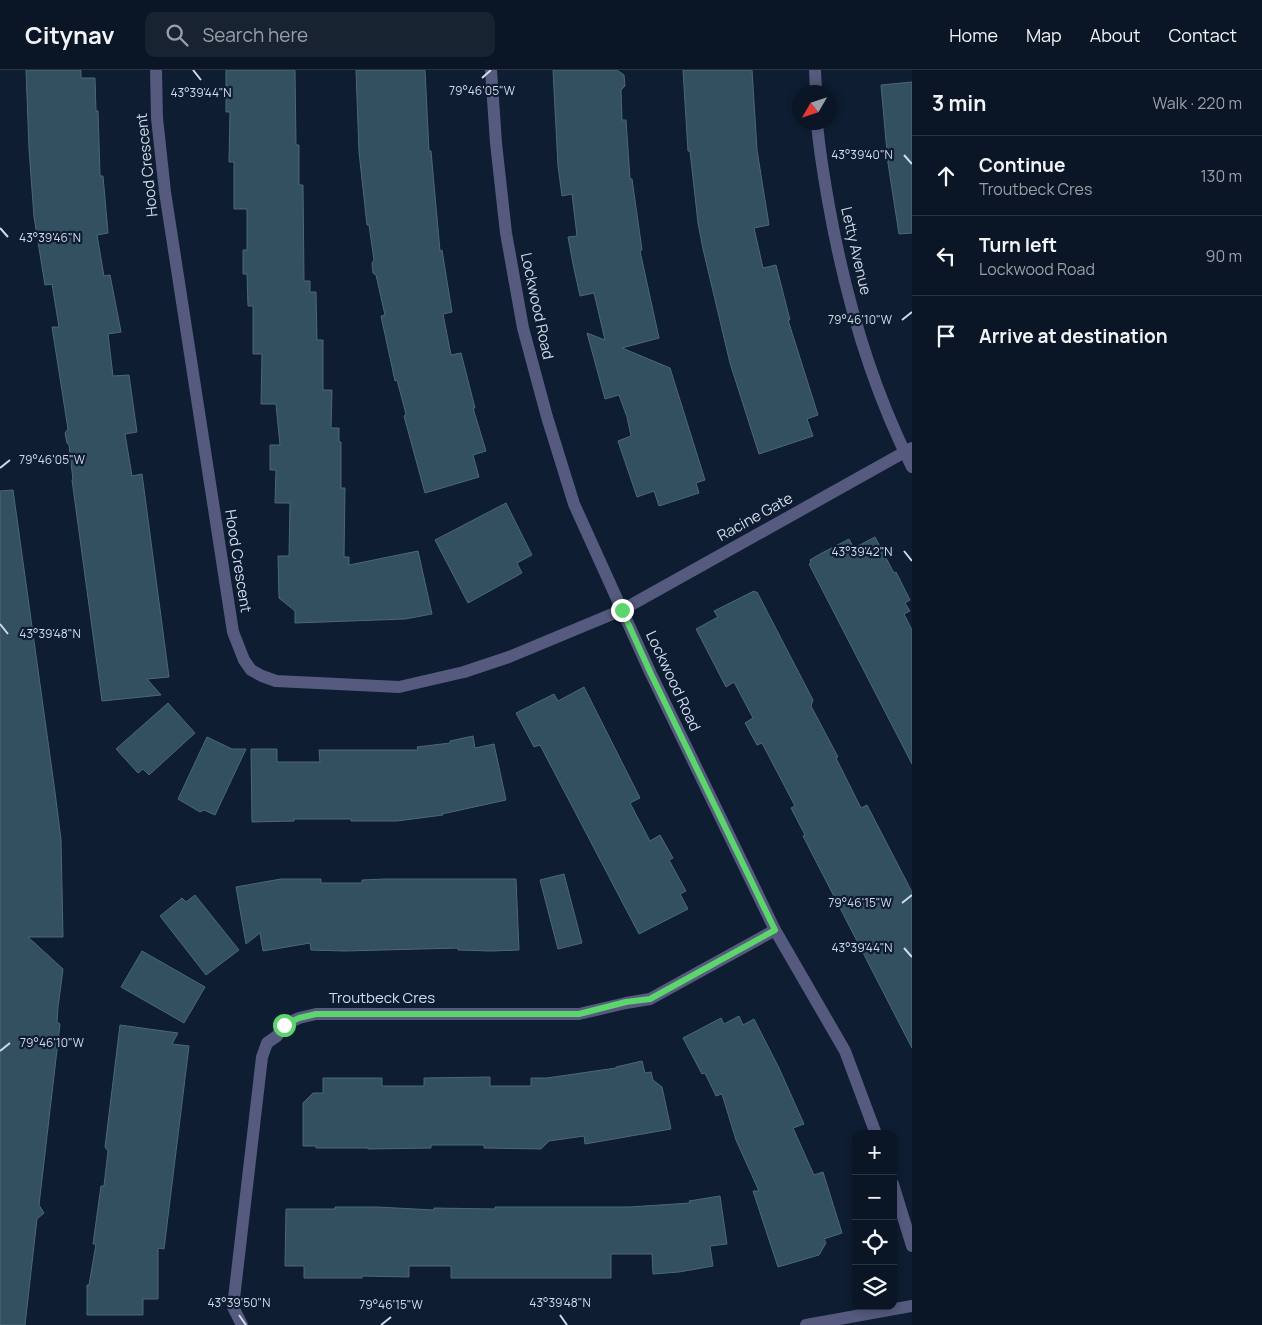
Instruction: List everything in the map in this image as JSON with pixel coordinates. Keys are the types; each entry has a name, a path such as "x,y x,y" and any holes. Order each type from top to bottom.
{"street":[{"name":"Hood Crescent","path":"156,70 158,136 165,192 233,632 244,660 251,670 262,676 287,682 399,687 464,672 509,657 622,610"},
{"name":"Lockwood Road","path":"491,70 496,143 506,233 523,328 547,417 574,504 651,674 775,930 845,1052 874,1130"},
{"path":"815,70 816,85"},
{"name":"Letty Avenue","path":"818,130 834,232 847,289 866,352 908,450 912,467"},
{"name":"Racine Gate","path":"622,610 908,450"},
{"name":"Troutbeck Cres","path":"242,1325 232,1307 262,1057 267,1043 277,1036 284,1025 299,1018 316,1014 579,1014 626,1002 650,999 775,930"},
{"path":"897,1197 912,1246"},
{"path":"806,1325 912,1306"}],"building":[{"path":"26,70 81,70 81,78 95,78 100,176 103,176 108,233 97,235 104,276 110,275 121,332 108,334 113,376 129,375 137,432 125,434 132,476 142,474 169,677 147,679 161,695 102,701 69,445 65,433 68,429 52,327 59,327 52,284 45,285 34,217"},
{"path":"226,70 295,70 296,145 299,145 299,185 303,185 304,281 310,281 310,292 316,292 317,340 323,340 323,390 332,390 331,428 339,428 339,442 341,442 341,488 345,488 344,557 349,557 349,565 418,551 432,614 405,619 295,623 295,611 279,598 278,556 289,556 290,503 275,503 276,470 270,470 270,445 280,445 276,404 261,404 262,354 253,354 253,306 248,306 247,274 243,274 243,250 247,250 247,209 234,209 234,162 229,162 230,112 226,112"},
{"path":"356,70 425,70 429,151 431,151 440,251 442,250 452,312 443,314 451,355 461,353 475,408 473,408 486,451 473,455 479,477 425,493 404,416 406,414 397,380 395,381 381,316 385,315 376,275 373,273 372,263 374,260 369,225 367,225 359,152"},
{"path":"553,70 617,70 624,75 625,86 621,90 622,120 626,120 630,179 632,179 642,250 640,251 659,338 622,348 670,368 705,480 696,483 699,493 659,506 654,491 637,497 618,441 631,436 627,417 619,395 605,399 587,333 605,340 594,293 580,296 573,264 568,237 577,236 572,194 562,196 558,166"},
{"path":"683,70 752,70 757,150 769,225 754,228 763,268 776,265 790,320 788,320 818,415 807,419 813,436 759,454 730,363 703,249 698,223 690,151 688,151"},
{"path":"912,82 912,233 899,234 888,163 881,85"},
{"path":"13,490 61,840 63,937 28,937 63,969 57,1022 60,1024 39,1205 44,1213 37,1219 25,1325 0,1325 0,491"},
{"path":"506,503 532,555 517,563 522,573 468,603 435,540"},
{"path":"875,537 910,600 905,603 910,611 904,614 912,630 912,764 809,564 811,563 810,560 849,539 854,548"},
{"path":"754,591 757,592 813,700 811,706 838,757 836,758 861,808 867,805 912,892 912,1048 803,836 805,835 791,808 795,806 762,743 757,745 745,723 753,718 734,682 726,687 696,629 718,617 714,611"},
{"path":"584,687 640,798 630,803 650,841 660,835 673,858 669,860 686,891 680,894 688,909 639,934 540,745 534,747 516,713 554,694 558,701"},
{"path":"168,703 195,733 149,775 143,769 138,773 116,749"},
{"path":"473,736 475,748 494,744 506,800 443,815 397,821 294,819 294,821 252,822 251,749 277,749 277,762 320,762 319,750 418,750 417,747 450,743 450,741"},
{"path":"207,737 232,749 246,749 215,815 204,810 200,812 178,799"},
{"path":"564,874 582,943 558,949 540,880"},
{"path":"281,879 321,879 321,883 362,883 362,880 385,879 516,879 519,950 458,950 458,948 311,950 310,943 263,951 260,933 246,944 236,887"},
{"path":"195,895 239,950 206,975 160,916 182,898 186,902"},
{"path":"142,951 205,987 184,1023 121,987"},
{"path":"739,1016 743,1025 754,1019 779,1068 804,1124 793,1128 814,1175 823,1172 842,1233 824,1239 826,1243 819,1255 778,1267 753,1191 759,1191 736,1140 722,1094 716,1096 705,1073 702,1074 683,1038 721,1018 724,1024"},
{"path":"120,1025 178,1033 172,1044 189,1046 164,1249 158,1248 158,1299 143,1299 143,1315 87,1315 87,1285 89,1285 96,1244 93,1244 101,1186 104,1186 108,1151 105,1147"},
{"path":"642,1061 645,1073 651,1072 653,1080 662,1087 671,1129 585,1144 584,1136 549,1141 541,1149 484,1148 484,1145 431,1145 431,1148 368,1149 303,1146 303,1103 313,1093 323,1093 323,1078 382,1078 382,1086 424,1086 424,1078 490,1077 490,1086 531,1086 531,1078 547,1078 616,1068"},
{"path":"720,1196 727,1244 710,1246 713,1266 679,1272 653,1274 652,1254 611,1254 611,1278 451,1278 451,1266 409,1266 409,1277 304,1278 304,1266 285,1266 286,1209 377,1207 434,1210 434,1208 495,1209 495,1207 629,1207 690,1203 689,1201"}],"route":[{"path":"284,1025 299,1018 316,1014 579,1014 626,1002 650,999 775,930 622,610"}]}
